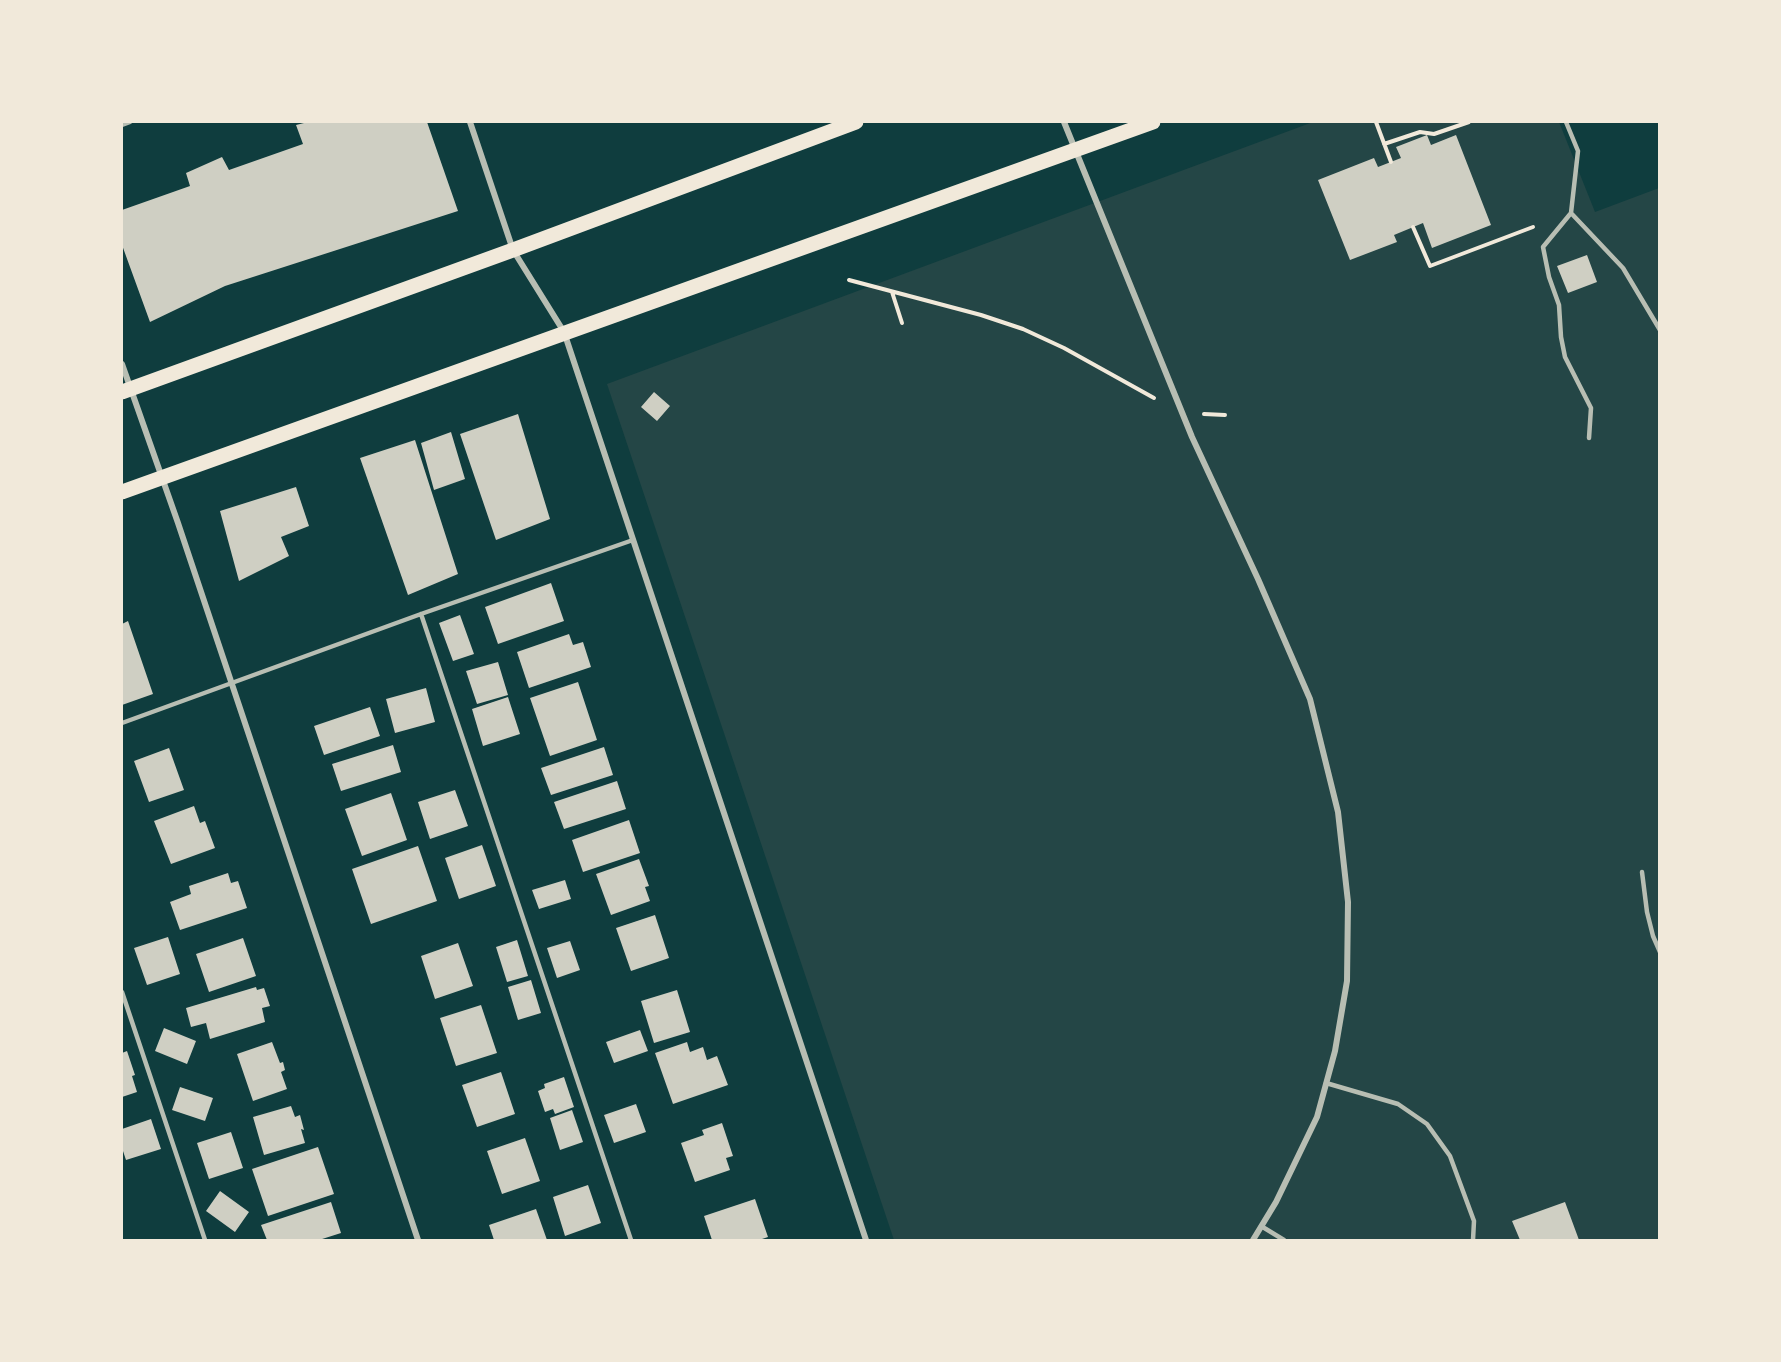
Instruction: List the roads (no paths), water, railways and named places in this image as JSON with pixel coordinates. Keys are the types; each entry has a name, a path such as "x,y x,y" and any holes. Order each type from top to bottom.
{"main road":[{"path":"126,390 513,250 856,122"},
{"path":"122,492 1153,122"}],"street":[{"path":"470,122 513,250 564,332 866,1240"},
{"path":"1064,122 1192,437 1258,579 1310,699 1338,812 1348,902 1347,981 1335,1051 1317,1117 1276,1202 1253,1240"},
{"path":"122,364 126,390 162,477 418,1240"}],"lane":[{"path":"122,125 130,122"},
{"path":"1566,122 1578,151 1571,213 1543,247 1549,277 1559,304 1560,337 1565,357 1591,408 1589,438"},
{"path":"1571,213 1623,268 1659,330"},
{"path":"122,723 421,614 633,540"},
{"path":"421,614 631,1240"},
{"path":"1642,872 1647,912 1659,952"},
{"path":"122,992 205,1240"},
{"path":"1326,1083 1398,1104 1427,1124 1450,1156 1474,1221 1473,1240"},
{"path":"1262,1226 1284,1240"}]}
